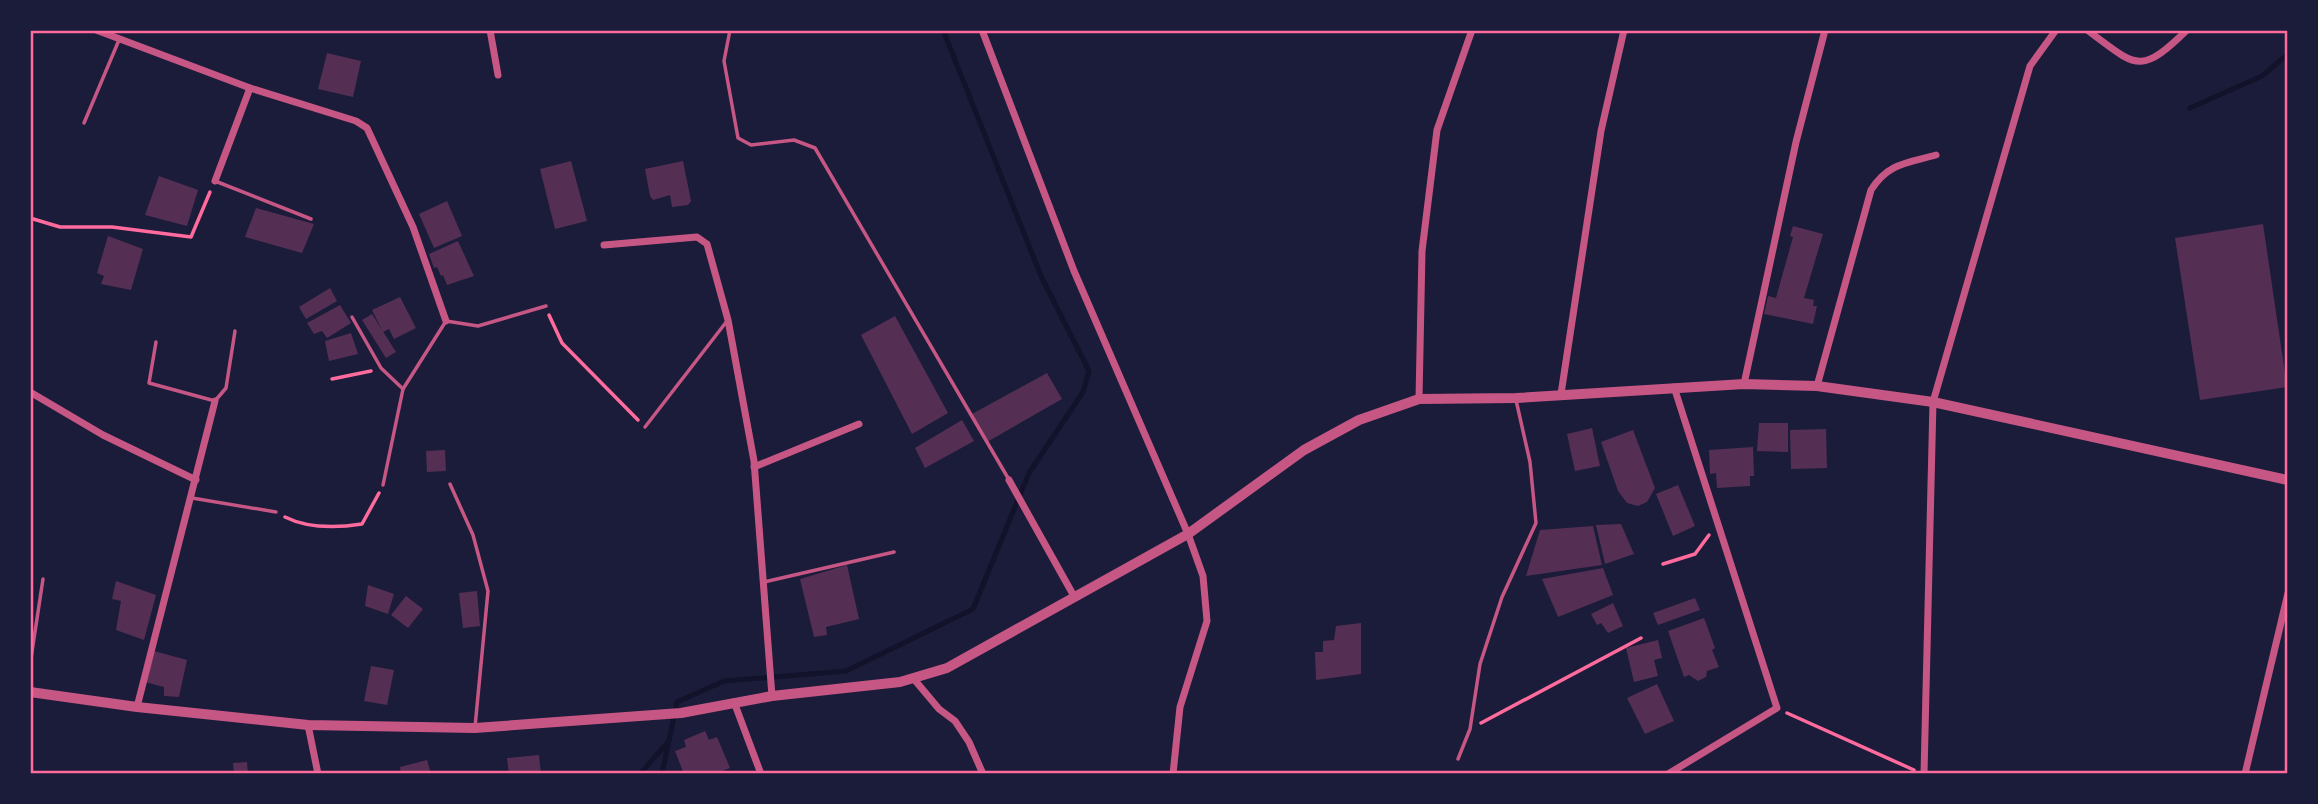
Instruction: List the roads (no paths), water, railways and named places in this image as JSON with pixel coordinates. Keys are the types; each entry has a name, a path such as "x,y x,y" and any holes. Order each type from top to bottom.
{"street":[{"path":"96,30 250,88 356,121 367,128 413,227 446,321"},
{"path":"490,30 498,75"},
{"path":"982,30 1074,271 1188,534 1203,576 1207,621 1180,707 1173,774"},
{"path":"1419,399 1422,251 1437,130 1472,30"},
{"path":"1561,394 1601,131 1624,30"},
{"path":"1923,774 1933,402 2030,66 2056,30"},
{"path":"2087,30 2129,61 2143,62 2161,55 2187,30"},
{"path":"1744,384 1796,142 1824,34"},
{"path":"215,181 250,88"},
{"path":"1817,386 1871,190 1880,176 1893,167 1936,155"},
{"path":"604,244 698,237 707,244 728,320 754,467 771,692"},
{"path":"30,692 137,707 308,725 475,728 681,713 771,692 900,682 947,668 1188,534 1304,450 1359,420 1419,399 1516,398 1744,384 1817,386 1933,402 2288,480"},
{"path":"1671,774 1777,708 1674,387"},
{"path":"30,392 103,435 196,480"},
{"path":"137,707 215,401"},
{"path":"754,467 859,424"},
{"path":"1009,480 1075,598"},
{"path":"2245,774 2288,593"},
{"path":"913,678 939,709 955,720 984,774"},
{"path":"734,702 761,774"},
{"path":"308,725 318,774"}],"lane":[{"path":"730,30 724,61 738,138 751,145 794,140 815,148 1009,480"},
{"path":"84,123 119,40"},
{"path":"215,181 312,219"},
{"path":"383,485 402,389 446,321 478,326 546,306"},
{"path":"352,317 381,368 402,389"},
{"path":"645,427 728,320"},
{"path":"156,342 149,383 215,401 226,388 235,331"},
{"path":"1458,759 1470,729 1480,663 1502,597 1536,523 1531,463 1516,398"},
{"path":"450,484 473,535 488,591 475,728"},
{"path":"192,498 276,512"},
{"path":"762,583 894,552"},
{"path":"30,665 43,579"}],"waterway":[{"path":"662,774 677,702 724,681 846,671 973,609 1029,473 1083,392 1089,371 1041,276 943,30"},
{"path":"2190,108 2262,76 2288,54"},
{"path":"640,774 668,742"}]}
